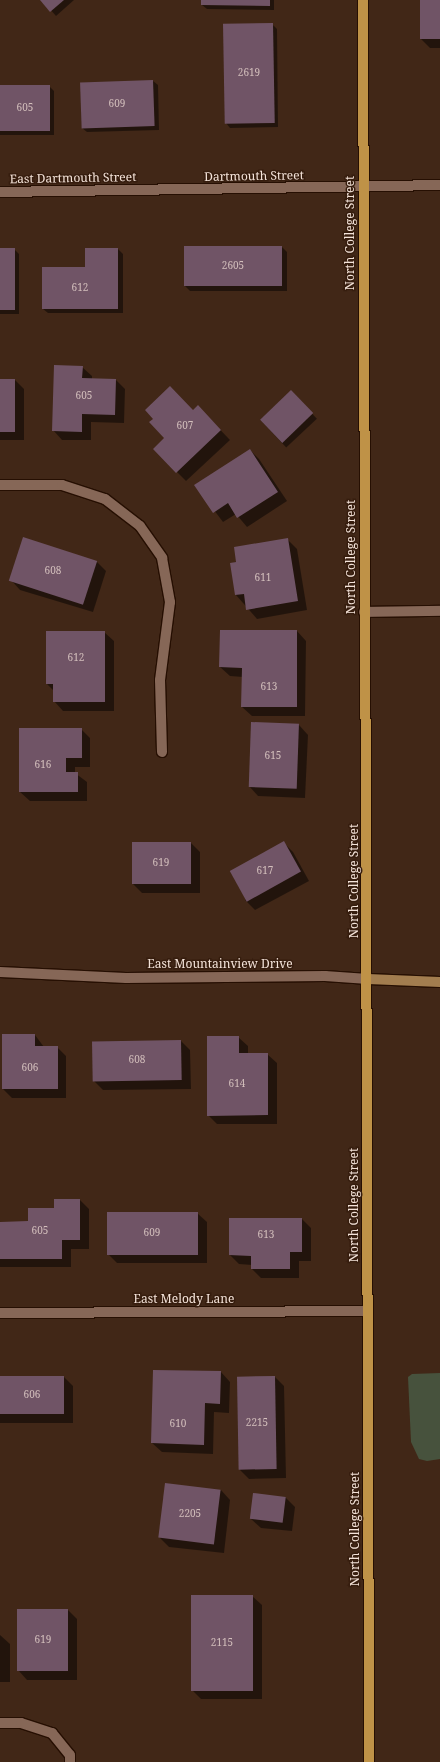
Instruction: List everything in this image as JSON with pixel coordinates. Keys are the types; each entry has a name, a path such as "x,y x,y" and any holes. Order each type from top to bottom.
{"main road":[{"name":"North College Street","path":"363,0 364,612 368,979 367,1311 369,1762"},
{"name":"East Mountainview Drive","path":"368,979 440,982"}],"street":[{"path":"363,187 440,185"},
{"name":"Dartmouth Street","path":"146,190 363,187"},
{"name":"East Dartmouth Street","path":"0,192 146,190"},
{"path":"0,485 62,485 105,499 140,526 162,558 170,602 160,680 162,752"},
{"path":"364,612 440,611"},
{"name":"East Mountainview Drive","path":"0,972 126,978 368,979"},
{"name":"East Melody Lane","path":"0,1313 367,1311"},
{"path":"0,1723 21,1723 52,1733 70,1755 70,1762"}],"green space":[{"path":"440,1373 440,1459 427,1461 419,1459 411,1442 408,1377 412,1374"}],"building":[{"path":"40,0 64,0 50,12"},
{"path":"201,0 270,0 270,6 201,5"},
{"path":"420,0 440,0 440,39 420,39"},
{"path":"273,23 275,123 225,124 223,24"},
{"path":"153,80 155,126 82,129 80,83"},
{"path":"0,85 50,85 50,131 0,131"},
{"path":"184,246 282,246 282,286 184,286"},
{"path":"0,248 15,248 15,310 0,310"},
{"path":"85,248 118,248 118,309 42,309 42,267 85,267"},
{"path":"54,365 83,366 82,378 116,379 115,415 82,414 82,432 52,431"},
{"path":"0,379 15,379 15,432 0,432"},
{"path":"170,386 193,410 198,405 221,430 176,473 153,449 164,438 149,422 153,419 145,410"},
{"path":"291,390 313,413 282,443 260,420"},
{"path":"250,449 278,492 237,518 228,503 213,513 194,485"},
{"path":"23,537 97,561 83,605 9,581"},
{"path":"288,538 298,601 246,610 244,594 235,595 230,563 236,562 234,547"},
{"path":"220,630 297,630 297,707 241,707 242,668 219,667"},
{"path":"46,631 105,631 105,702 53,702 53,684 46,684"},
{"path":"251,722 299,724 297,789 249,787"},
{"path":"19,728 82,728 82,758 66,758 66,772 78,772 78,792 19,792"},
{"path":"284,841 301,872 247,902 230,871"},
{"path":"132,842 191,842 191,884 132,884"},
{"path":"2,1034 35,1034 35,1046 58,1046 58,1089 2,1089"},
{"path":"207,1036 239,1036 239,1053 268,1053 268,1115 207,1116"},
{"path":"181,1040 182,1080 93,1082 92,1042"},
{"path":"54,1199 80,1199 80,1240 62,1240 62,1259 0,1259 0,1222 28,1221 28,1208 54,1208"},
{"path":"107,1212 198,1212 198,1255 107,1255"},
{"path":"229,1218 302,1218 302,1252 290,1252 290,1269 251,1269 251,1256 229,1255"},
{"path":"153,1370 221,1371 220,1404 205,1403 204,1445 151,1443"},
{"path":"0,1376 64,1376 64,1414 0,1414"},
{"path":"275,1376 277,1469 239,1470 237,1377"},
{"path":"165,1483 221,1490 214,1544 158,1538"},
{"path":"253,1493 286,1497 283,1523 250,1519"},
{"path":"191,1595 253,1595 253,1691 191,1691"},
{"path":"17,1609 68,1609 68,1671 17,1671"}]}
